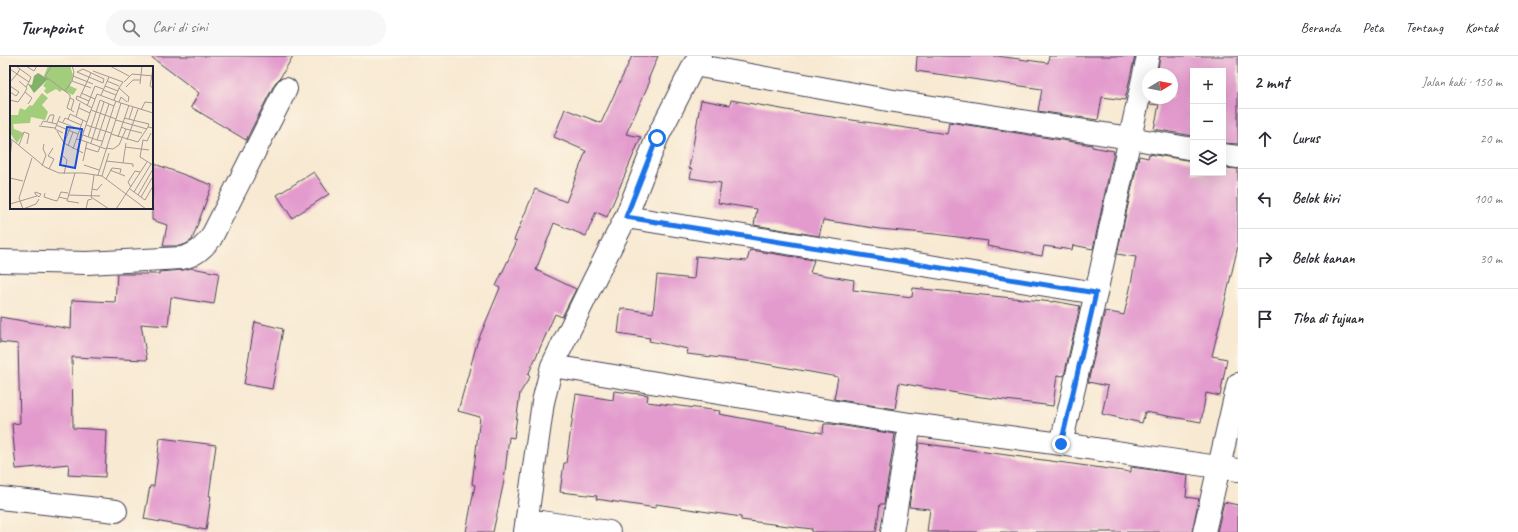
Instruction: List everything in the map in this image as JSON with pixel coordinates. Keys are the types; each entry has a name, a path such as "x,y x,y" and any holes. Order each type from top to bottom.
{"street":[{"path":"1061,444 1148,56"},
{"path":"609,532 526,526 543,402 552,366 626,217 657,138 697,61 896,101 1190,148"},
{"path":"0,262 88,263 182,258 192,256 201,250 211,238 286,89"},
{"path":"1226,155 1238,157"},
{"path":"626,217 1096,293"},
{"path":"552,366 910,424 1061,444 1228,469"},
{"path":"1204,532 1228,469 1238,384"},
{"path":"892,532 910,424"},
{"path":"0,498 116,511"}],"building":[{"path":"150,56 293,56 280,78 275,83 246,140 191,107 199,93"},
{"path":"632,56 658,56 648,80 650,81 626,134 641,137 607,217 596,212 586,236 554,223 536,270 576,289 562,317 555,314 528,375 530,377 520,393 514,438 509,437 504,481 493,532 466,532 475,485 472,484 480,417 458,411 477,343 500,288 496,286 517,241 514,240 535,189 566,202 586,151 554,137 565,109 601,123"},
{"path":"917,56 997,56 1048,63 1049,56 1135,56 1125,100 1102,97 1098,120 1038,111 1042,89 916,71"},
{"path":"1160,56 1238,56 1238,144 1226,143 1226,68 1190,68 1190,135 1154,129 1159,105 1150,104 1178,104 1178,68 1158,68"},
{"path":"701,100 730,105 731,100 798,112 947,134 949,122 1092,145 1092,147 1114,151 1093,249 1073,245 1072,250 1044,246 1042,256 987,246 988,241 880,229 823,220 819,236 754,225 757,209 718,203 721,183 690,178 692,169 689,168"},
{"path":"1149,154 1190,161 1190,176 1226,176 1226,168 1238,169 1238,246 1212,356 1227,359 1220,396 1206,393 1201,422 1145,412 1142,423 1102,414 1108,386 1088,382 1105,311 1124,315 1136,257 1117,254 1139,156 1148,158"},
{"path":"153,163 212,185 192,240 186,244 180,246 163,246 167,225 152,220"},
{"path":"314,172 329,194 292,218 277,195"},
{"path":"750,250 814,260 810,273 854,280 853,290 912,297 913,288 1053,301 1080,306 1064,376 1057,375 1053,406 974,396 899,383 895,409 834,399 838,377 755,362 687,354 688,349 649,341 650,338 618,333 621,308 653,313 657,275 694,279 696,256 747,261"},
{"path":"191,268 219,273 214,304 171,297 168,326 141,324 147,360 72,357 73,428 107,430 105,477 68,475 69,464 16,469 12,424 20,423 18,344 0,342 0,317 71,329 72,300 115,302 117,274 159,274 159,272"},
{"path":"255,322 283,329 272,389 244,384"},
{"path":"614,391 648,395 647,402 720,411 719,414 823,433 824,424 831,424 895,434 884,504 880,504 876,532 812,532 812,529 741,520 741,517 656,504 656,508 596,499 597,496 560,492 564,463 566,463 576,394 613,400"},
{"path":"160,438 216,445 206,530 144,519 150,486 154,486"},
{"path":"919,443 1131,472 1131,467 1188,475 1186,497 1199,499 1192,532 927,532 930,509 909,507"},
{"path":"1224,502 1238,505 1238,532 1217,532"}],"route":[{"path":"657,138 626,217 1096,293 1061,444"}]}
